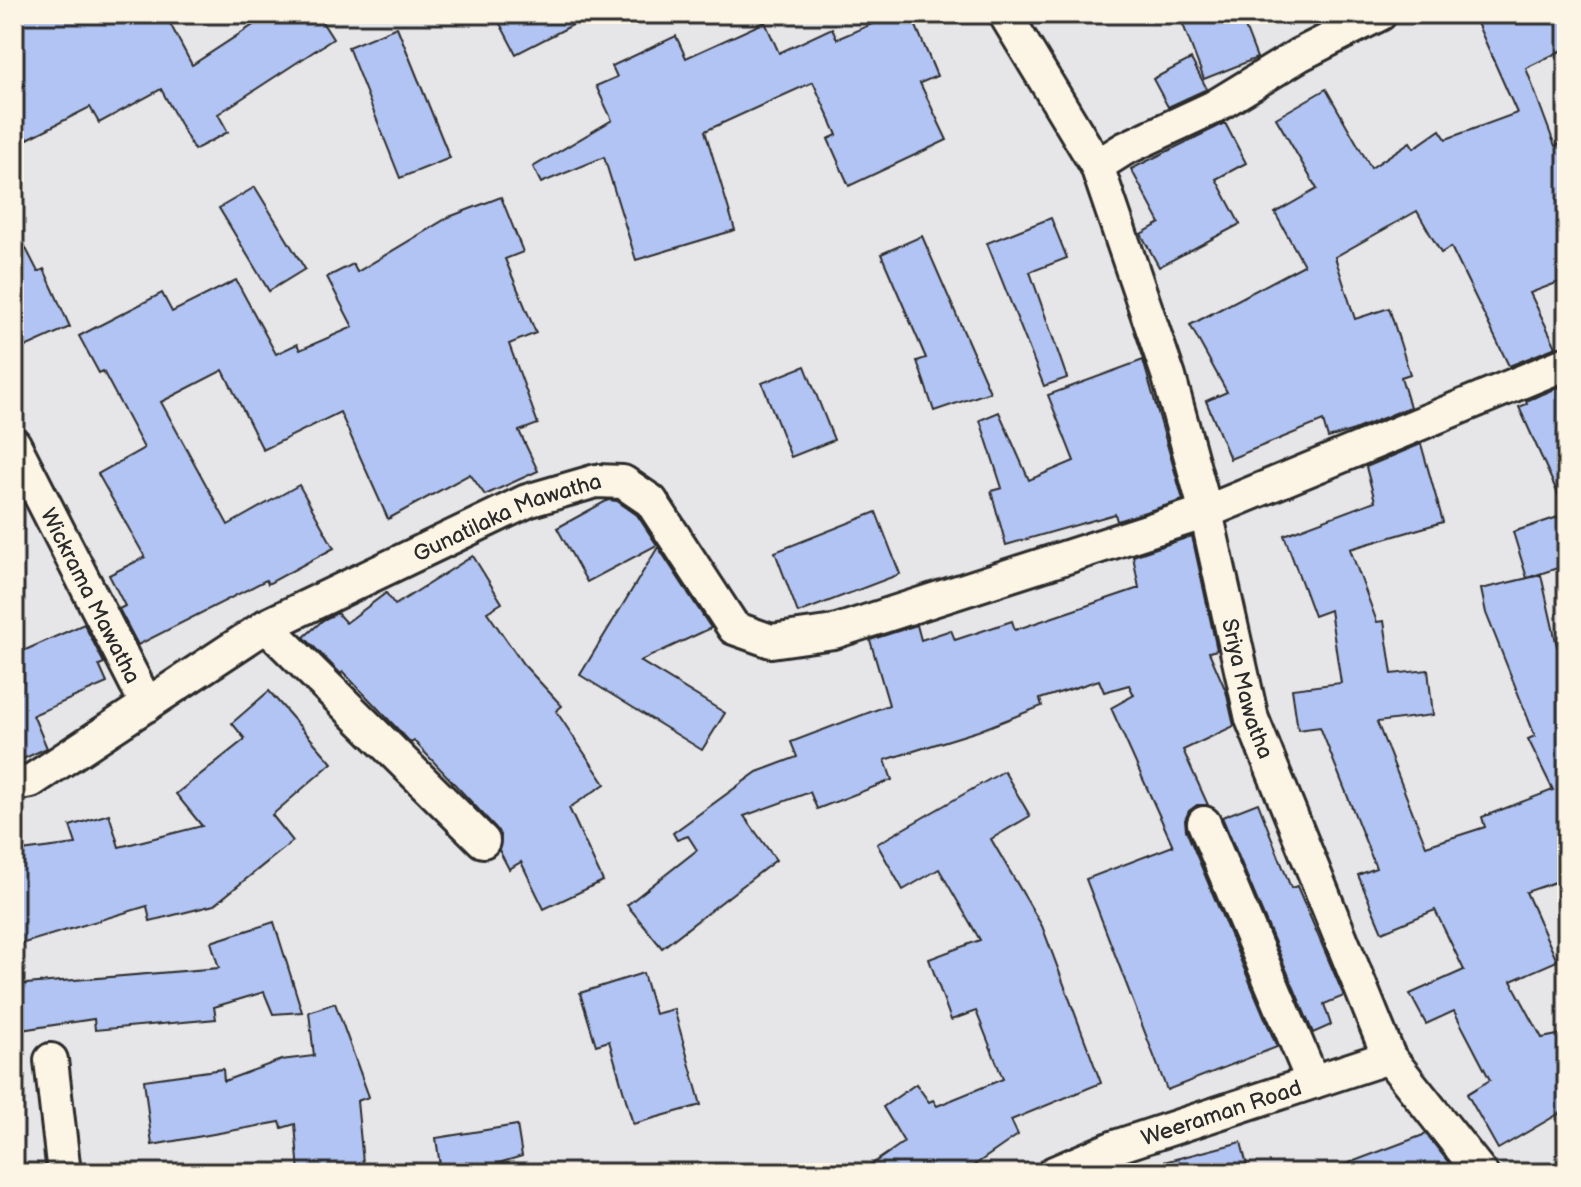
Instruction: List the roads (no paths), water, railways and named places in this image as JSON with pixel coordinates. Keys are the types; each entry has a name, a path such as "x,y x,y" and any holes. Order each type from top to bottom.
{"street":[{"name":"Sriya Mawatha","path":"1005,14 1097,166 1169,377 1206,512 1252,719 1389,1057 1481,1173"},
{"path":"1097,166 1124,149 1214,107 1299,55 1380,14"},
{"name":"Gunatilaka Mawatha","path":"14,784 31,781 266,626 527,501 596,481 623,482 651,501 734,628 771,641 834,632 1206,512 1567,363"},
{"name":"Wickrama Mawatha","path":"14,444 147,705"},
{"path":"266,626 483,841"},
{"path":"1204,823 1313,1082"},
{"name":"Weeraman Road","path":"1054,1173 1115,1147 1389,1057"},
{"path":"51,1060 64,1173"}]}
